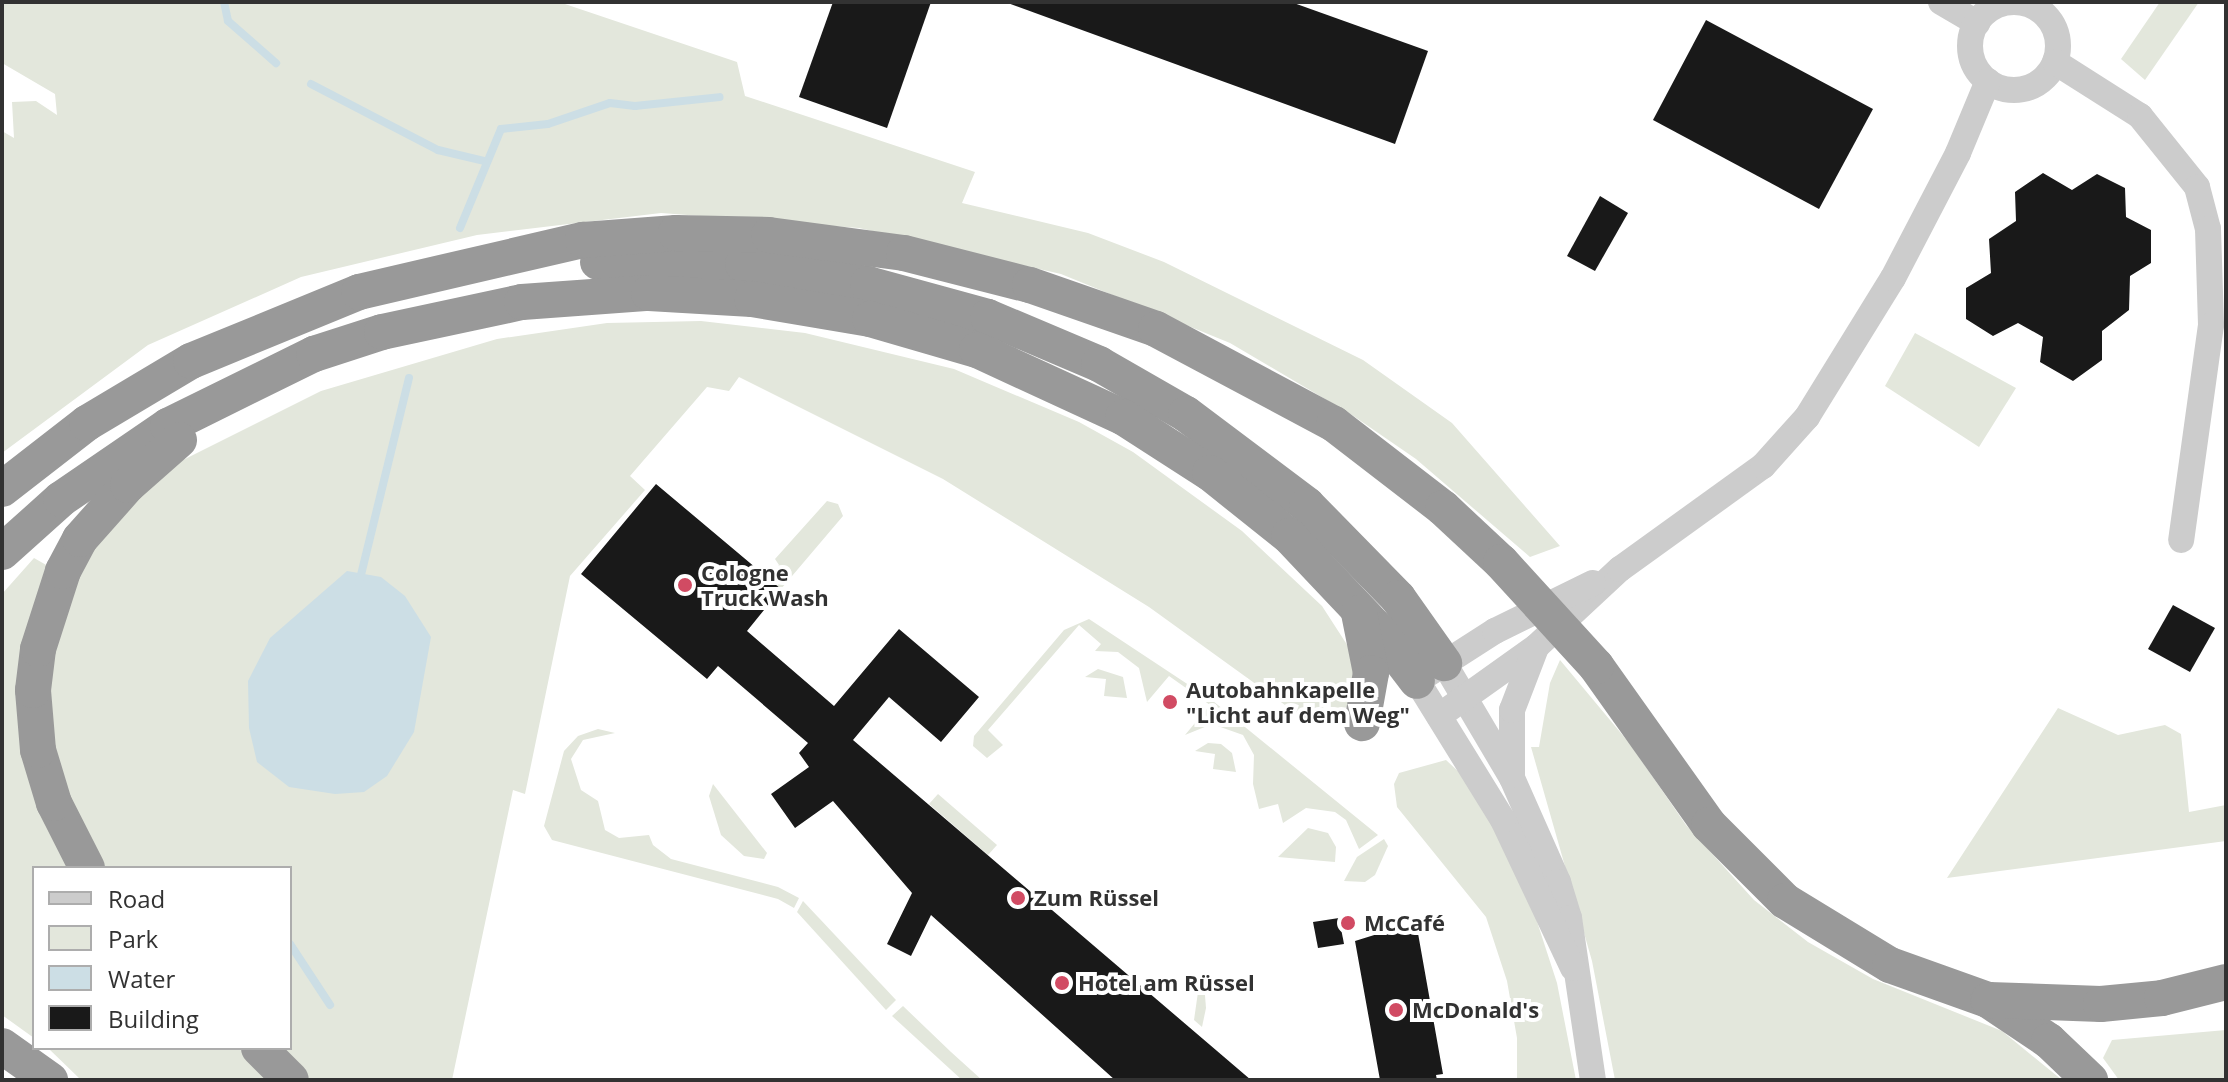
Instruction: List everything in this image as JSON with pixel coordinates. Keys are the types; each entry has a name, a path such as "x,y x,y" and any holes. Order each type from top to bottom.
{"highway":[{"path":"2,489 138,390 245,335 359,292 595,239 676,233 769,235 904,253 1030,285 1156,329 1334,424 1443,508 1501,562 1596,666 1709,825 1785,901 1890,965 1988,1000 2049,1041 2090,1080"},
{"path":"516,256 779,268 908,293 1024,330 1156,395 1278,481 1390,589 1431,672"},
{"path":"2,552 107,465 248,382 382,332 522,302 649,293 827,309 977,350 1123,417 1264,515 1358,608 1431,672"},
{"path":"86,866 54,803 38,750 33,690 48,612 80,539 104,510 248,382"},
{"path":"1358,608 1371,673 1362,723"},
{"path":"1988,1000 2101,1004 2162,998 2226,982"},
{"path":"2,1046 50,1080"},
{"path":"261,1050 291,1080"}],"street":[{"path":"1941,2 1977,23"},
{"path":"2010,2 2036,8 2054,27 2055,62 2049,74 2027,89 2013,90 1988,81 1972,60 1977,23 1997,5 2010,2"},
{"path":"2055,62 2140,116 2197,187 2208,229 2211,325 2181,540"},
{"path":"1439,716 1537,646 1620,569 1763,466 1807,417 1893,278 1958,153 1988,81"},
{"path":"1431,672 1620,569"},
{"path":"1512,778 1512,710 1537,646"},
{"path":"1431,672 1466,697 1512,778 1565,905 1593,1080"},
{"path":"1431,672 1439,716 1503,820 1573,968"}],"green space":[{"path":"2,2 559,2 737,62 745,96 975,172 962,203 1088,233 1164,262 1363,360 1452,423 1560,546 1530,557 1416,459 1352,415 1230,343 1061,274 859,228 661,213 477,235 301,277 148,345 2,453 2,131 14,138 12,102 36,101 57,115 55,94 2,63"},
{"path":"2160,2 2199,2 2145,80 2121,59"},
{"path":"701,321 805,333 954,369 1079,422 1133,452 1242,531 1322,606 1355,657 1350,704 1326,723 1303,718 1149,607 943,479 739,377 729,391 707,387 630,476 645,490 570,576 525,794 513,790 452,1080 308,1080 277,1050 292,1050 292,866 101,866 63,794 47,708 55,634 93,546 171,466 321,391 497,339 607,323"},
{"path":"1915,333 2016,388 1979,447 1885,386"},
{"path":"827,501 838,504 843,516 781,589 770,580 779,565 775,559"},
{"path":"34,558 48,566 28,630 75,866 32,866 32,1037 2,1015 2,594"},
{"path":"1089,619 1213,701 1378,835 1359,849 1346,820 1335,812 1306,808 1283,823 1278,804 1259,809 1253,784 1254,755 1243,735 1212,724 1185,735 1210,705 1169,676 1147,702 1139,668 1118,652 1095,651 1101,644 1079,625 988,730 1003,745 987,758 973,746 974,736 1064,630"},
{"path":"1560,660 1630,744 1686,825 1754,900 1808,942 1873,979 2002,1031 2062,1080 1615,1080 1592,961 1531,747 1539,747 1550,683"},
{"path":"1098,669 1123,677 1127,698 1104,696 1106,679 1085,677"},
{"path":"2058,708 2118,735 2165,725 2181,734 2189,812 2226,805 2226,841 1947,878"},
{"path":"598,729 615,733 583,740 571,759 581,790 598,801 605,830 619,838 649,835 653,845 671,859 778,887 799,898 794,908 778,899 552,840 544,826 564,751 578,736"},
{"path":"1208,743 1221,744 1232,753 1236,772 1213,769 1215,754 1195,751"},
{"path":"1446,760 1461,774 1494,827 1530,900 1557,983 1576,1080 1517,1080 1517,1038 1507,981 1486,917 1397,807 1394,784 1399,773"},
{"path":"713,784 767,853 764,859 744,856 721,835 709,796"},
{"path":"938,794 997,845 988,855 929,804"},
{"path":"1308,828 1328,833 1336,847 1335,862 1278,857"},
{"path":"1384,839 1388,846 1375,875 1365,882 1344,881 1357,857"},
{"path":"803,901 896,1000 886,1010 797,912"},
{"path":"1204,983 1206,1008 1202,1027 1194,1020 1198,992"},
{"path":"903,1006 982,1080 962,1080 892,1016"},
{"path":"2226,1030 2226,1080 2119,1080 2103,1058 2112,1040"},
{"path":"50,1050 244,1050 276,1080 81,1080"}],"water":[{"path":"347,571 381,577 405,596 431,637 414,732 387,776 364,792 335,794 289,787 257,762 249,728 248,681 270,638"}],"building":[{"path":"833,2 931,2 887,128 799,97"},
{"path":"1005,2 1291,2 1428,51 1395,144"},
{"path":"1706,20 1873,109 1819,209 1653,120"},
{"path":"2043,173 2072,190 2097,174 2125,188 2126,217 2151,230 2151,263 2130,276 2129,310 2102,331 2102,360 2073,381 2040,362 2043,337 2018,323 1993,336 1966,319 1966,288 1991,273 1989,239 2016,221 2015,192"},
{"path":"1600,196 1628,213 1595,271 1567,256"},
{"path":"656,484 781,589 747,631 834,706 899,629 979,697 941,742 889,697 853,740 1251,1080 1115,1080 931,915 911,956 887,944 912,893 833,801 795,828 771,794 809,767 799,753 808,743 718,666 707,679 581,574"},
{"path":"2173,605 2215,628 2190,672 2148,649"},
{"path":"1339,918 1344,944 1318,948 1313,922"},
{"path":"1416,922 1443,1074 1436,1075 1437,1080 1380,1080 1355,941"}],"waterway":[{"path":"224,2 228,21 276,63"},
{"path":"311,84 438,150 484,161"},
{"path":"460,228 501,129 548,124 610,103 635,106 720,97"},
{"path":"359,583 409,378"},
{"path":"292,947 330,1005"}],"place":[{"name":"Cologne Truck Wash","path":"685,585"},
{"name":"Autobahnkapelle \"Licht auf dem Weg\"","path":"1170,702"},
{"name":"Zum Rüssel","path":"1018,898"},
{"name":"McCafé","path":"1348,923"},
{"name":"Hotel am Rüssel","path":"1062,983"},
{"name":"McDonald's","path":"1396,1010"}]}
